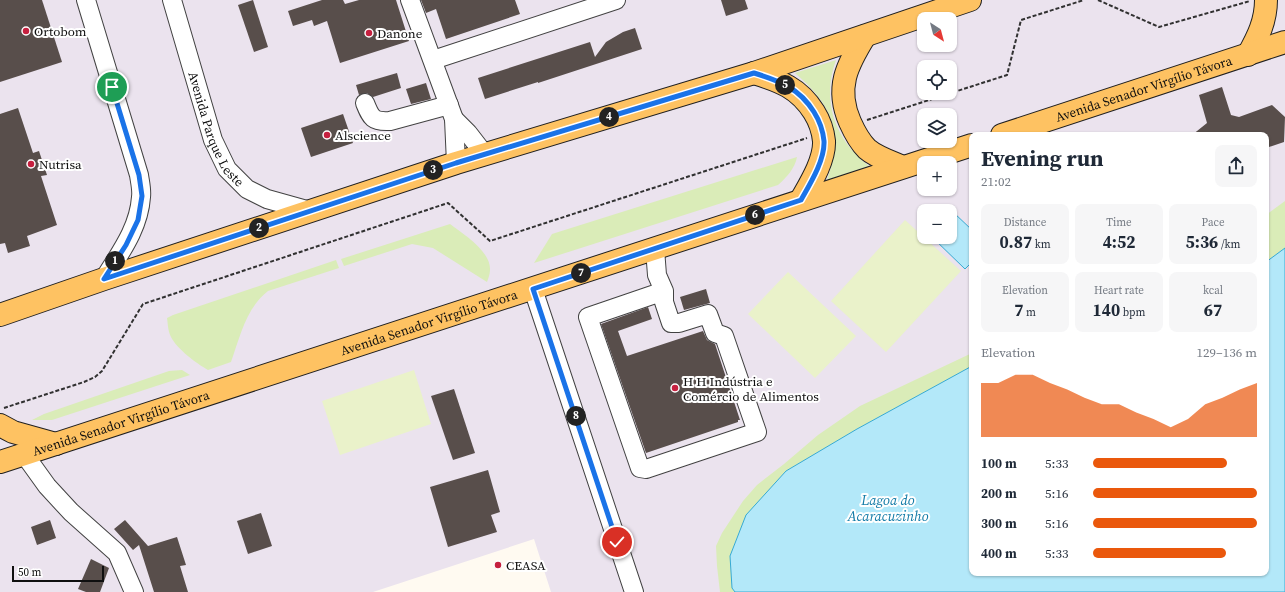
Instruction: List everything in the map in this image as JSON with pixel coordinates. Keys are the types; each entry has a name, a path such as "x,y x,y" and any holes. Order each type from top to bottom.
{"main road":[{"path":"0,315 104,279 456,163 754,73 970,0"},
{"path":"1248,55 1260,32 1265,16 1266,0"},
{"path":"865,36 855,52 844,76 844,102 852,125 867,148 878,156 903,167"},
{"name":"Avenida Senador Virgílio Távora","path":"1011,132 1285,42"},
{"path":"754,73 776,80 794,90 807,101 817,117 824,141 821,157 812,181 801,200"},
{"name":"Avenida Senador Virgílio Távora","path":"0,462 969,146"},
{"path":"0,425 13,432 56,444"}],"street":[{"path":"86,0 139,175 142,196 138,220 126,245 104,279"},
{"name":"Avenida Parque Leste","path":"172,0 213,140 228,169 247,189 267,199 310,211"},
{"path":"410,0 452,112 456,163"},
{"path":"433,60 616,0"},
{"path":"365,103 372,117 375,120 381,121 452,112"},
{"path":"452,112 484,155"},
{"path":"655,249 657,274 664,291 664,302 671,323 679,323 708,314 715,332 724,336 757,432 646,469 640,468 588,317 664,291"},
{"path":"533,289 634,592"},
{"path":"24,454 47,486 71,512 117,553 134,592"}],"path":[{"path":"852,125 1007,75 1021,20 1084,0"},
{"path":"1098,0 1159,28 1253,0"},
{"path":"0,410 95,377 102,371 144,304 448,204 490,241 822,134"}],"shaded area":[{"path":"0,0 1285,0 1285,592 551,592 534,539 373,592 0,592"}],"green space":[{"path":"836,60 830,90 834,119 847,144 857,156 869,166 827,180 832,163 834,148 834,133 831,120 826,108 818,96 795,73"},
{"path":"797,157 790,172 778,185 534,263 552,234"},
{"path":"1285,201 1285,248 1269,260 1269,213"},
{"path":"905,220 917,231 917,244 931,244 961,271 886,352 831,301"},
{"path":"450,224 469,238 486,256 490,270 487,282 433,248 412,244 344,266 341,259"},
{"path":"336,260 339,268 268,291 260,298 249,314 231,362 208,370 182,351 171,337 167,318 173,315"},
{"path":"788,272 856,336 815,378 748,314"},
{"path":"969,354 969,368 857,429 786,471 746,516 730,556 732,588 735,592 720,592 716,546 722,533 743,501 757,485 818,435 860,406"},
{"path":"182,370 190,375 52,420 32,420 44,414 169,371"},
{"path":"414,370 431,424 340,455 322,401"}],"water":[{"path":"957,216 969,227 969,265 965,269 939,244 957,244"},
{"name":"Lagoa do Acaracuzinho","path":"1285,248 1285,592 735,592 732,588 730,556 746,515 786,471 857,429 969,368 969,576 1269,576 1269,260"}],"building":[{"name":"Ortobom","path":"0,0 42,0 62,62 0,82"},
{"path":"253,0 268,47 254,52 238,5"},
{"name":"Danone","path":"322,0 343,0 345,4 359,0 396,0 409,41 340,63 327,21 314,26 312,20 293,26 288,11"},
{"name":"Danone","path":"421,0 515,0 520,14 446,39 436,9 426,13"},
{"path":"721,0 745,0 748,9 726,16"},
{"path":"635,28 642,49 485,99 478,78 590,42 595,57 606,42 623,32"},
{"path":"397,73 401,88 373,97 367,93 359,95 356,85"},
{"path":"426,83 431,99 411,104 406,89"},
{"path":"1222,87 1231,115 1239,117 1272,105 1285,117 1284,142 1269,147 1269,132 1196,132 1207,123 1199,95"},
{"path":"18,108 33,153 39,151 47,175 41,176 57,225 27,236 30,246 8,253 5,243 0,244 0,114"},
{"name":"Alscience","path":"343,114 353,143 311,157 301,128"},
{"path":"706,289 710,303 684,310 680,297"},
{"name":"H H Indústria e Comércio de Alimentos","path":"648,307 652,319 618,331 627,356 703,331 707,340 715,344 740,420 738,420 738,422 646,453 601,324"},
{"path":"454,389 475,453 453,460 431,396"},
{"path":"488,470 500,512 491,515 497,532 448,547 430,487"},
{"path":"261,513 272,546 248,554 237,521"},
{"path":"50,520 56,538 37,545 31,527"},
{"path":"125,520 148,546 177,537 186,565 180,566 188,592 154,592 139,545 133,550 114,529"},
{"path":"91,559 109,568 100,592 86,592 78,589"}],"place":[{"name":"Ortobom","path":"26,31"},
{"name":"Danone","path":"369,33"},
{"name":"Alscience","path":"327,135"},
{"name":"Nutrisa","path":"31,164"},
{"name":"H H Indústria e Comércio de Alimentos","path":"675,388"},
{"name":"CEASA","path":"498,565"}],"route":[{"path":"112,87 139,175 142,196 138,220 126,245 104,279 456,163 754,73 776,80 794,90 807,101 817,117 824,141 821,157 812,181 801,200 533,289 617,542"}]}
